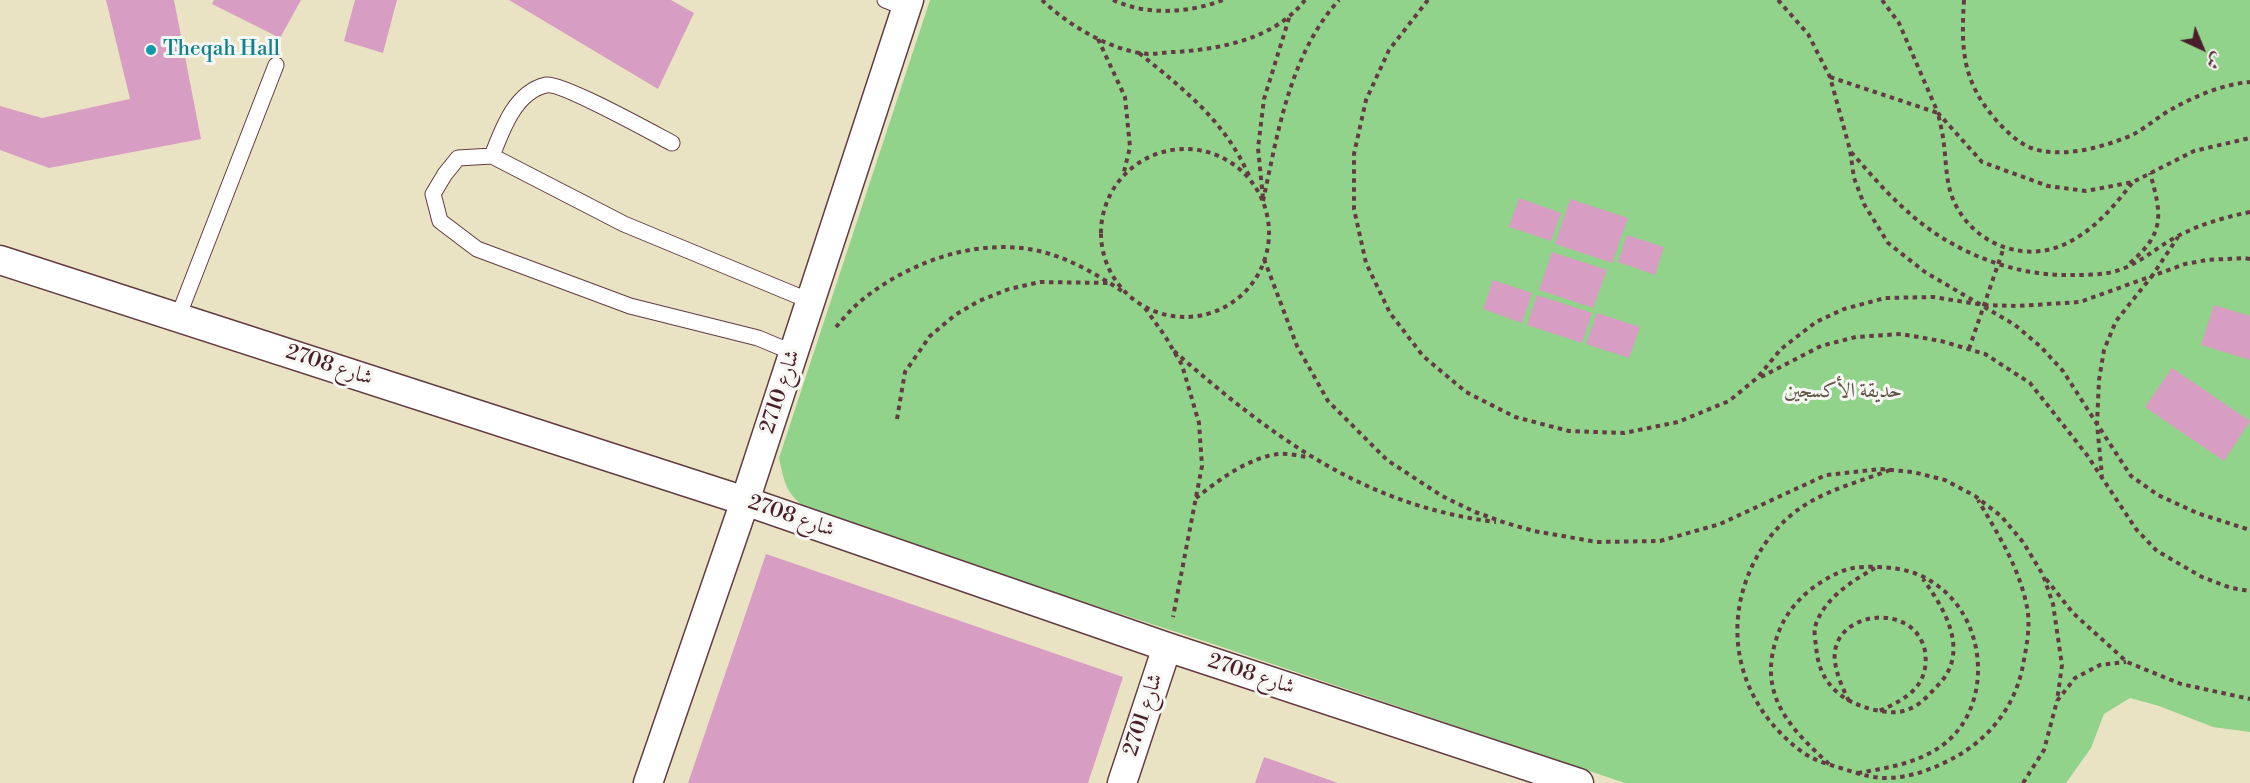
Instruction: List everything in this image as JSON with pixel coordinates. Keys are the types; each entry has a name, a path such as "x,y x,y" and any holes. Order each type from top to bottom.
{"street":[{"name":"شارع 2710","path":"648,783 794,353 900,3"},
{"name":"شارع 2708","path":"0,261 745,501 1167,647 1578,783"},
{"name":"شارع 2701","path":"1122,783 1167,647"}],"lane":[{"path":"178,317 276,64"},
{"path":"492,156 505,121 534,89 549,84 569,91 672,143"},
{"path":"794,353 758,338 630,306 477,249 440,221 433,194 458,158 492,156 624,224 810,301"}],"path":[{"path":"1042,0 1056,13 1084,32 1114,45 1147,54 1216,48 1244,40 1277,24 1305,0"},
{"path":"1113,0 1158,11 1201,8 1223,0"},
{"path":"1263,202 1281,120 1303,53 1339,0"},
{"path":"1428,0 1389,50 1365,100 1354,154 1354,209 1366,263 1390,313 1423,356 1466,392 1515,417 1569,431 1624,433 1678,422 1729,401 1757,378 1781,349 1816,322 1844,309 1885,298 1933,297 1984,306 2080,302 2184,264 2207,260 2250,259"},
{"path":"1778,0 1808,34 1830,77 1850,150 1854,178 1864,204 1888,243 1925,272 2014,325 2041,347 2063,371 2132,476 2158,495 2198,513 2250,530"},
{"path":"1882,0 1899,23 1938,113 1951,194 1963,218 1977,234 1992,243 2031,252 2069,242 2111,211 2133,182"},
{"path":"1964,0 1962,36 1965,62 1974,91 2007,133 2032,148 2068,153 2099,146 2134,134 2172,109 2206,94 2237,83 2250,82"},
{"path":"1144,308 1169,317 1195,317 1221,309 1242,295 1258,274 1268,249 1269,225 1263,202 1258,148 1264,99 1290,14"},
{"path":"1097,38 1125,97 1130,147 1123,176"},
{"path":"1136,51 1199,103 1240,154 1263,202"},
{"path":"1830,77 1938,113 1982,162 2048,186 2086,191 2133,182 2194,151 2250,138"},
{"path":"1124,292 1109,271 1101,245 1102,219 1109,196 1123,176 1142,161 1164,152 1188,149 1212,153 1234,164 1251,181"},
{"path":"1850,150 1908,213 1942,237 1974,254 2011,268 2056,276 2095,275 2126,267 2198,226 2250,212"},
{"path":"2126,267 2147,248 2158,226 2157,197 2150,173"},
{"path":"2102,477 2097,424 2099,380 2104,350 2116,321 2152,276 2178,237"},
{"path":"835,328 860,301 914,267 949,255 988,247 1037,251 1063,259 1093,272 1144,308 1182,365 1200,423 1202,466 1167,647"},
{"path":"1969,349 2004,247"},
{"path":"1264,259 1297,346 1328,401 1387,460 1442,496 1475,512 1534,531 1597,542 1660,541 1720,524 1826,475 1880,469 1913,472 1945,480 1975,496 2001,516 2023,542 2043,575 2073,613 2127,662 2181,684 2242,699 2250,697"},
{"path":"897,419 905,372 930,336 955,315 989,297 1040,282 1110,283"},
{"path":"1757,378 1821,346 1856,337 1901,334 1941,341 1985,354 2030,382 2102,477 2136,529 2157,551 2202,577 2231,588 2250,591"},
{"path":"1174,351 1252,416 1311,458 1349,479 1421,507 1461,518 1506,523"},
{"path":"1196,498 1218,480 1245,465 1280,454 1311,458"},
{"path":"1891,470 1810,502 1792,515 1775,531 1757,556 1748,572 1739,604 1737,635 1741,661 1748,685 1762,711 1778,730 1802,752 1830,765 1866,776 1888,778 1917,774 1947,762 1969,749 1988,733 2005,711 2019,685 2028,641 2027,609 2006,547 1975,496"},
{"path":"1830,765 1791,728 1780,710 1773,689 1770,669 1775,641 1782,623 1797,602 1816,585 1838,572 1857,566 1911,571 1939,586 1953,600 1967,621 1974,637 1980,675 1972,707 1956,732 1941,747 1918,759 1902,764 1857,773"},
{"path":"1877,567 1842,590 1825,608 1815,628 1819,665 1830,686 1843,699 1880,711 1907,710 1926,698 1947,674 1953,660 1953,639 1946,613 1921,576"},
{"path":"2023,783 2044,750 2057,701 2062,665 2053,604 2043,575"},
{"path":"1850,702 1840,682 1835,661 1837,644 1847,628 1861,620 1885,617 1904,623 1914,630 1924,644 1927,664 1923,680 1910,694 1880,711"},
{"path":"2057,701 2074,678 2100,665 2127,662"}],"green space":[{"name":"حديقة الأكسجين","path":"930,0 2250,0 2250,732 2213,727 2159,706 2130,698 2104,714 2091,748 2066,783 1625,783 1210,643 816,515 799,503 786,486 779,458"}],"building":[{"name":"Theqah Hall","path":"106,0 174,0 201,139 49,168 0,150 0,106 42,118 130,99"},
{"path":"214,0 301,0 280,38 212,4"},
{"path":"355,0 397,0 383,53 344,41"},
{"path":"509,0 671,0 694,13 658,89"},
{"path":"1519,198 1561,213 1551,241 1509,227"},
{"path":"1570,199 1628,218 1612,263 1555,244"},
{"path":"1627,235 1664,247 1655,275 1618,262"},
{"path":"1552,252 1607,270 1593,308 1539,290"},
{"path":"1493,280 1532,293 1522,323 1483,309"},
{"path":"1537,295 1592,313 1582,343 1527,325"},
{"path":"2214,305 2250,316 2250,360 2201,345"},
{"path":"1597,313 1640,327 1629,358 1586,344"},
{"path":"2172,368 2250,421 2224,461 2145,407"},
{"path":"766,554 1123,677 1088,783 688,783"},
{"path":"1264,757 1338,783 1255,783"}],"place":[{"name":"Theqah Hall","path":"151,50"}]}
